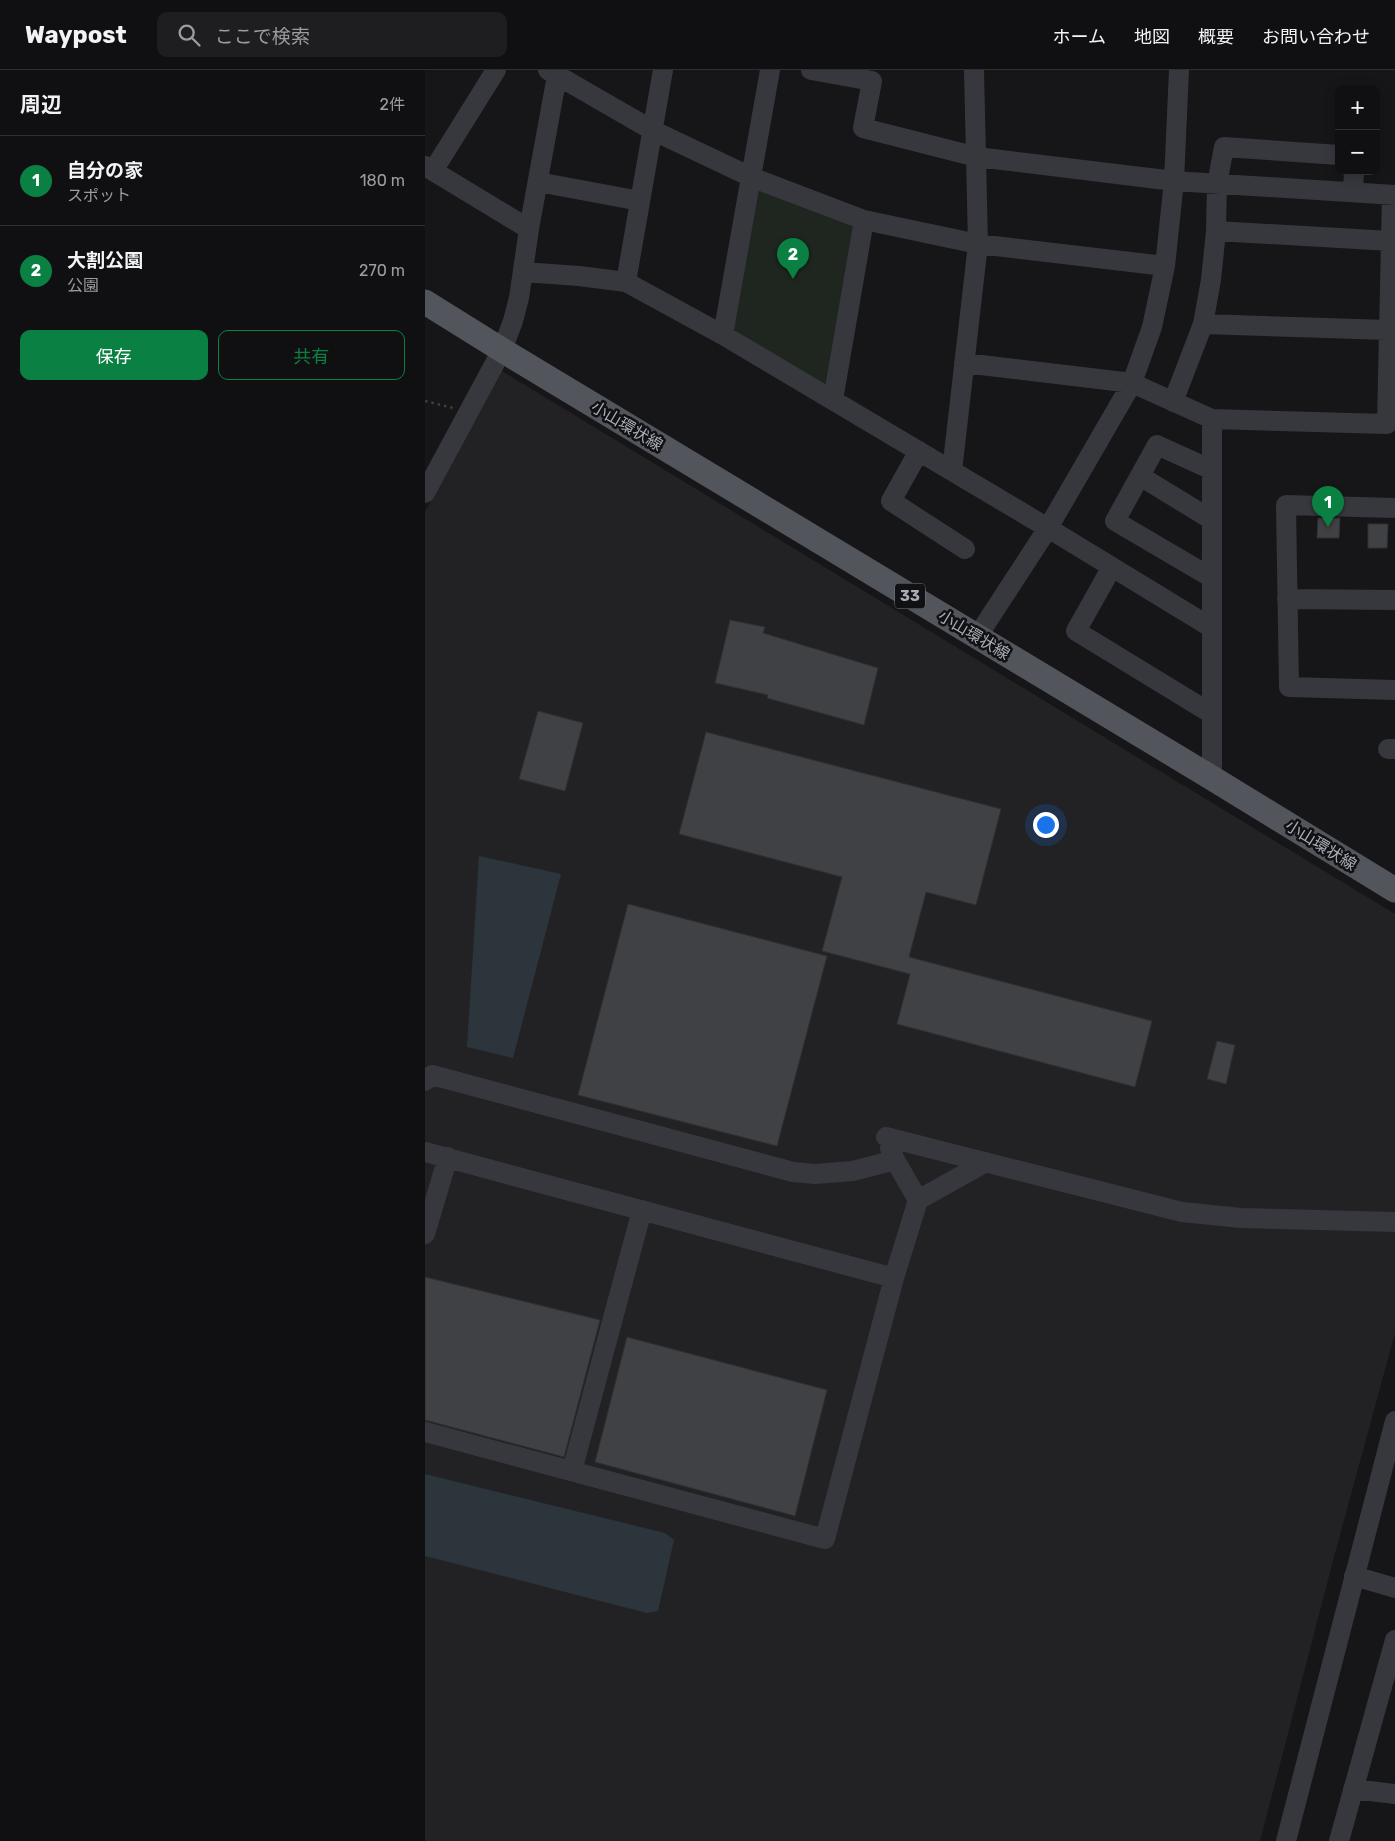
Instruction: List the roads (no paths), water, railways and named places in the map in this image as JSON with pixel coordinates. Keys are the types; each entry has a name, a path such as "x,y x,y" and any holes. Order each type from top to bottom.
{"main road":[{"name":"小山環状線","path":"425,302 1395,890"}],"street":[{"path":"496,70 429,168 529,229"},
{"path":"626,282 663,70"},
{"path":"723,335 770,70"},
{"path":"811,70 872,81 863,128 977,157 1174,181 1394,195 1391,241 1393,269 1389,330 1391,379 1387,424 1212,420 1132,383 964,363"},
{"path":"952,471 978,244 974,70"},
{"path":"977,637 1048,528 1132,383 1152,327 1165,266 1174,181 1179,70"},
{"path":"425,493 502,350 513,321 538,182 554,72 652,130 751,178 864,220 978,244 1165,266"},
{"path":"1173,402 1203,324 1211,280 1216,231 1217,184 1224,147 1335,155"},
{"path":"1353,192 1354,175"},
{"path":"538,182 640,201"},
{"path":"833,400 864,220"},
{"path":"1216,231 1391,241"},
{"path":"523,272 626,282 723,335 1212,628"},
{"path":"1203,324 1389,330"},
{"path":"1212,420 1212,778"},
{"path":"1212,470 1157,445 1115,521 1212,578"},
{"path":"919,451 891,501 965,549"},
{"path":"1140,476 1212,520"},
{"path":"1395,508 1286,505 1289,687 1395,690"},
{"path":"1112,567 1077,631 1212,714"},
{"path":"1287,599 1395,600"},
{"path":"425,1081 432,1075 793,1172 815,1174 853,1171 895,1160"},
{"path":"918,1200 895,1160 886,1137 1182,1212 1241,1218 1395,1222"},
{"path":"425,1152 894,1278"},
{"path":"425,1234 448,1158"},
{"path":"425,1432 825,1539 894,1278 918,1200 986,1162"},
{"path":"572,1471 642,1210"},
{"path":"1286,1841 1395,1421"},
{"path":"1354,1576 1395,1588"},
{"path":"1339,1841 1353,1789 1388,1692 1395,1640"},
{"path":"1353,1789 1395,1794"}],"place":[{"name":"大割公園","path":"793,279"},
{"name":"自分の家","path":"1328,527"}]}
